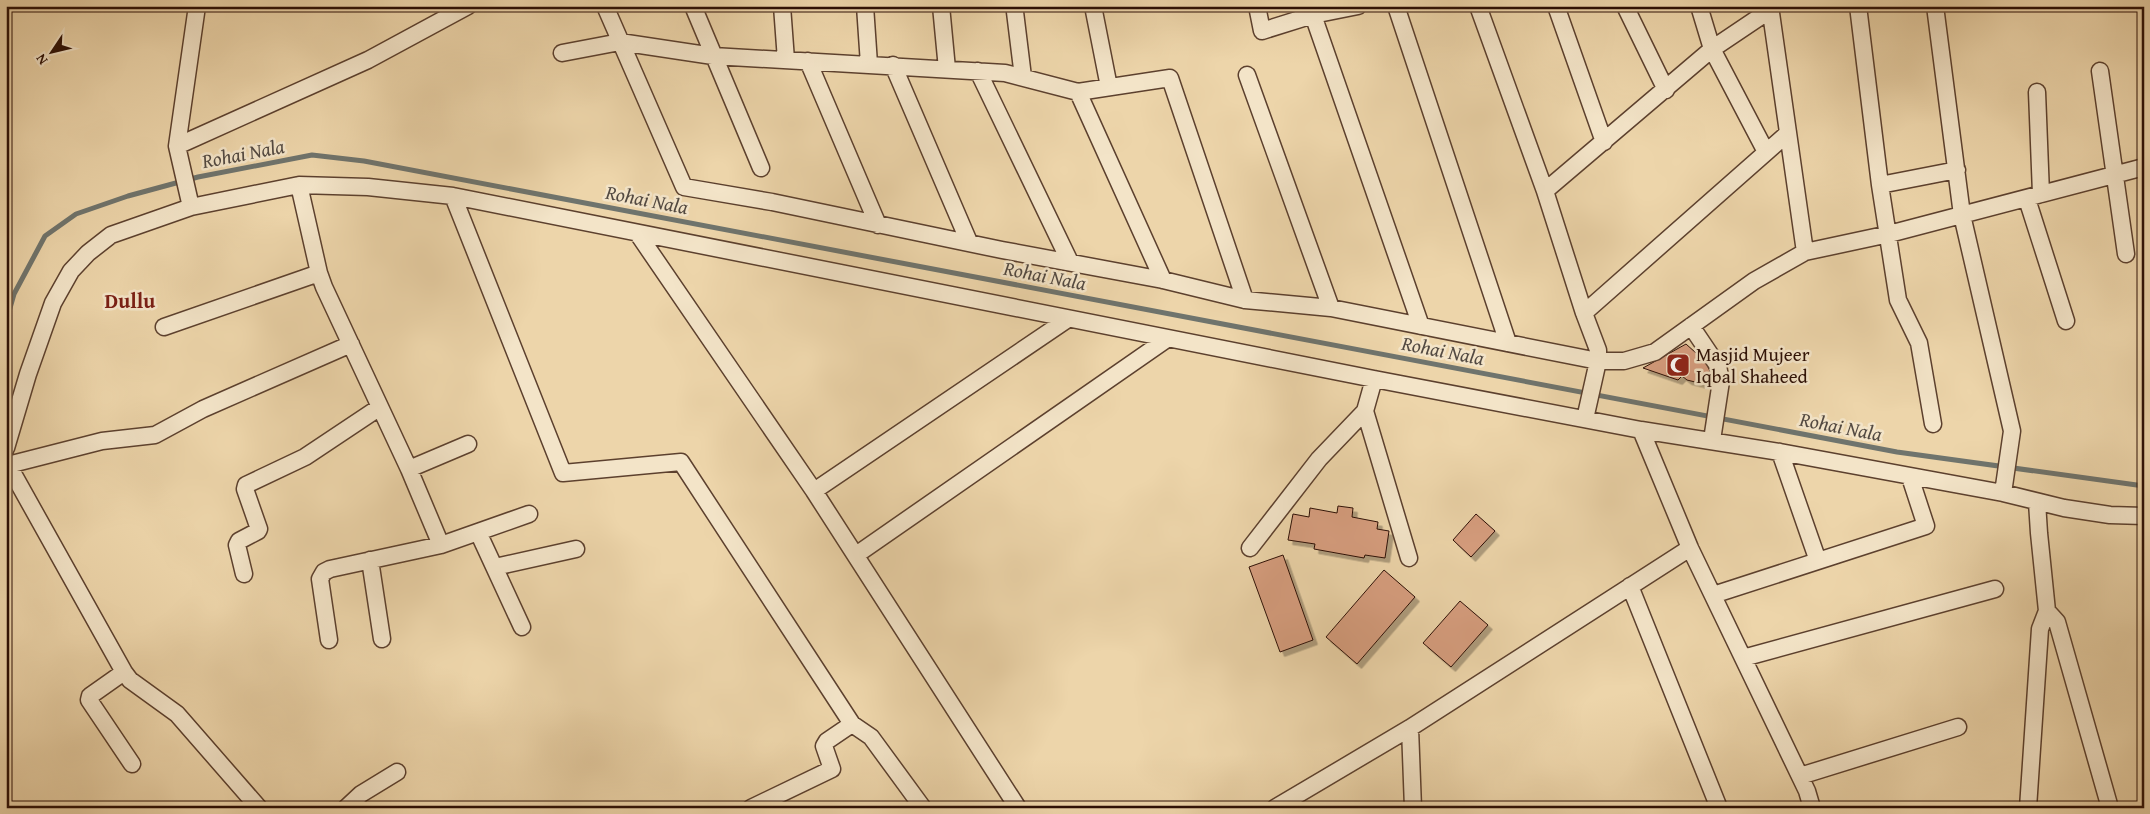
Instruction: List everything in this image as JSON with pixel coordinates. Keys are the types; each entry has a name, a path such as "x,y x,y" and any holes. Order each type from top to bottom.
{"street":[{"path":"190,203 178,153 197,6"},
{"path":"178,153 368,60 468,6"},
{"path":"605,6 684,187 772,202 878,225 1163,280 1245,300 1331,308 1508,343 1597,364 1624,361 1655,352 1754,281 1805,252 1889,234 2144,167"},
{"path":"693,6 761,168"},
{"path":"782,6 786,60"},
{"path":"865,6 870,64"},
{"path":"940,6 948,69"},
{"path":"1093,6 1109,88"},
{"path":"1257,6 1262,31 1339,8 1358,6"},
{"path":"1396,6 1508,343"},
{"path":"1478,6 1598,350 1597,364 1586,416"},
{"path":"1556,6 1604,142"},
{"path":"1625,6 1666,90"},
{"path":"1699,6 1712,49 1766,152"},
{"path":"1858,6 1880,185 1898,300 1919,343 1933,424"},
{"path":"1935,6 1962,215 2012,430 2004,487"},
{"path":"1544,191 1666,90 1712,49 1770,8 1805,252"},
{"path":"1015,12 1024,78"},
{"path":"1313,15 1421,326"},
{"path":"562,53 620,42 713,56 1005,73 1078,92 1170,78 1245,300"},
{"path":"808,61 878,225"},
{"path":"893,65 969,242"},
{"path":"978,71 1070,262"},
{"path":"2100,71 2126,254"},
{"path":"1247,75 1331,308"},
{"path":"1078,92 1163,280"},
{"path":"2036,92 2034,196 2066,322"},
{"path":"1584,313 1788,133"},
{"path":"1880,185 1957,170"},
{"path":"299,185 319,273 409,469 441,545"},
{"path":"7,443 28,374 53,303 71,271 88,253 111,236 190,203 299,185 368,187 453,196 1374,380 1586,416 1641,430 1712,435 1780,452 1910,477 2004,487 2037,502 2110,515 2144,516"},
{"path":"453,196 563,473 681,462 852,724 871,737 923,808"},
{"path":"638,234 814,491 1018,808"},
{"path":"164,327 319,273"},
{"path":"814,491 1068,319"},
{"path":"1691,326 1718,366 1721,381 1720,398 1712,435"},
{"path":"856,555 1167,338"},
{"path":"258,808 176,714 130,680 124,672 7,463 102,442 155,435 203,409 351,344"},
{"path":"1250,548 1319,459 1365,411 1374,380"},
{"path":"244,574 237,545 239,541 260,529 245,489 246,485 305,457 380,407"},
{"path":"1365,411 1409,558"},
{"path":"1641,430 1690,548 1800,776 1812,808"},
{"path":"409,469 468,444"},
{"path":"1780,452 1818,561"},
{"path":"1713,596 1926,526 1910,477"},
{"path":"2028,808 2040,629 2047,611 2037,502"},
{"path":"329,640 320,579 324,572 330,569 441,545 529,514"},
{"path":"478,532 522,628"},
{"path":"1276,808 1410,728 1690,548"},
{"path":"495,567 576,549"},
{"path":"370,560 382,639"},
{"path":"1630,586 1719,808"},
{"path":"1743,658 1995,589"},
{"path":"2047,611 2057,622 2110,808"},
{"path":"124,672 90,696 89,700 132,764"},
{"path":"749,807 832,769 824,746 852,724"},
{"path":"1800,776 1958,727"},
{"path":"1410,728 1413,808"},
{"path":"346,808 362,794 397,772"}],"building":[{"name":"Masjid Mujeer Iqbal Shaheed","path":"1686,344 1706,362 1712,376 1703,384 1687,380 1682,376 1678,380 1643,368"},
{"path":"1338,506 1353,508 1352,517 1378,522 1377,529 1389,531 1385,558 1365,555 1364,558 1314,549 1315,544 1288,540 1293,514 1309,517 1310,508 1337,513"},
{"path":"1476,514 1495,531 1471,557 1453,540"},
{"path":"1283,555 1313,640 1280,652 1249,567"},
{"path":"1384,570 1415,597 1357,664 1326,637"},
{"path":"1460,601 1488,625 1451,667 1423,643"}],"waterway":[{"name":"Rohai Nala","path":"6,322 14,294 45,236 76,214 128,196 198,177 312,155 364,161 1897,452 2144,486"}],"place":[{"name":"Masjid Mujeer Iqbal Shaheed","path":"1678,365"}],"district":[{"name":"Dullu","path":"130,300"}]}
